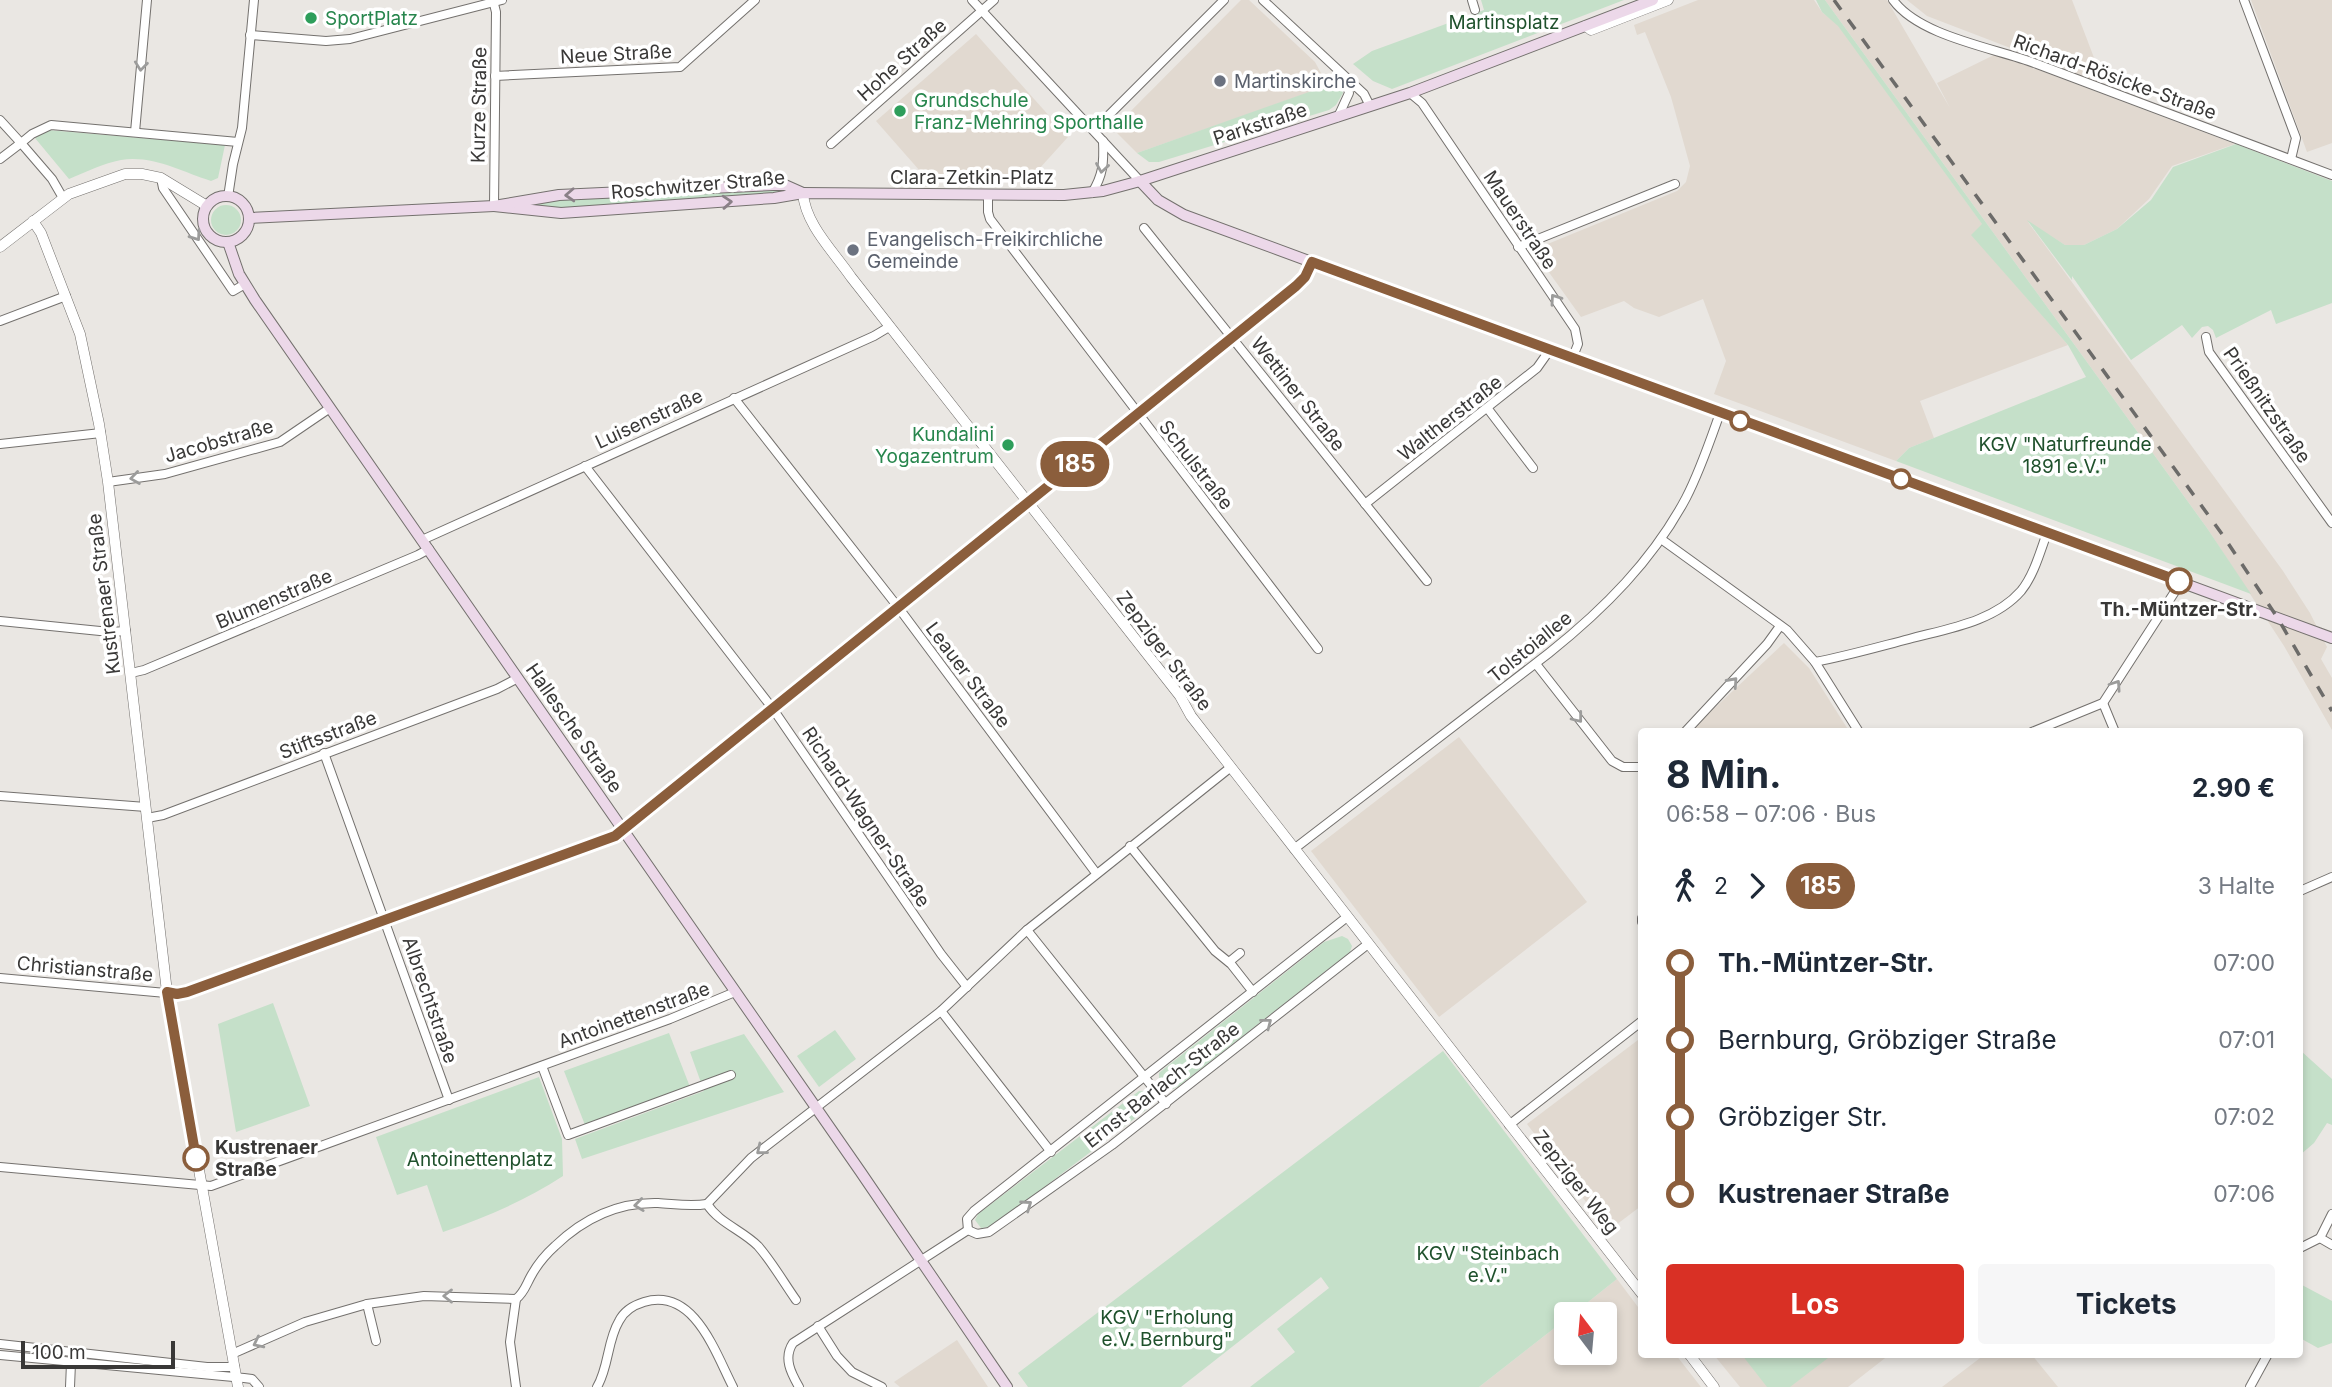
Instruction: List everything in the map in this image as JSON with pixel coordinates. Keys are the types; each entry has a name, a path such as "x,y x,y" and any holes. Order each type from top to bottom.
{"main road":[{"name":"Parkstraße","path":"1140,181 1410,93 1653,0"},
{"name":"Clara-Zetkin-Platz","path":"803,193 1091,193 1140,181"},
{"path":"1140,181 1158,201 1172,209 1549,351 2332,638"},
{"name":"Roschwitzer Straße","path":"249,218 494,206 559,195 773,185 785,185 803,193"},
{"name":"Roschwitzer Straße","path":"494,206 561,213 774,198 803,193"},
{"path":"228,197 243,204 249,218 243,234 228,242 215,240 206,231 203,219 207,206 216,199 228,197"},
{"name":"Hallesche Straße","path":"228,242 234,264 245,284 1007,1387"}],"street":[{"path":"135,132 148,0"},
{"path":"228,197 243,128 254,0"},
{"name":"Neue Straße","path":"495,76 680,67 755,0"},
{"path":"972,0 1140,181"},
{"name":"Hohe Straße","path":"831,145 994,0"},
{"path":"1094,130 1224,0"},
{"path":"1262,0 1364,94 1370,107"},
{"path":"1472,0 1475,9"},
{"name":"Parkstraße","path":"1586,26 1591,30 1668,0"},
{"name":"Richard-Rösicke-Straße","path":"1893,0 1909,16 1946,34 2024,58 2332,175"},
{"path":"2244,0 2296,138 2291,159"},
{"path":"250,35 326,41 350,39 498,2"},
{"name":"Kurze Straße","path":"494,206 498,2"},
{"path":"1338,117 1349,93 1343,75"},
{"path":"1422,103 1429,86"},
{"name":"Mauerstraße","path":"1410,93 1422,103 1575,329 1577,344 1572,359"},
{"path":"0,120 52,179 62,198"},
{"path":"0,159 32,134 51,125 238,142"},
{"path":"1091,193 1101,179 1104,166 1103,141"},
{"path":"0,247 62,198 125,174 162,178 207,206"},
{"path":"162,178 163,188 233,291 245,284"},
{"path":"1518,247 1675,184"},
{"name":"Zepziger Straße","path":"803,193 813,223 889,327 1180,696 1231,767 1509,1125"},
{"name":"Schulstraße","path":"988,194 990,219 1136,414 1318,649"},
{"name":"Kustrenaer Straße","path":"33,221 41,233 80,334 101,433 167,992 236,1377"},
{"name":"Wettiner Straße","path":"1144,228 1427,581"},
{"name":"Christianstraße","path":"0,978 177,994 187,992 608,840 624,830 1296,286 1305,277 1312,262"},
{"path":"0,321 66,296"},
{"name":"Luisenstraße","path":"425,544 585,466 889,327"},
{"name":"Prießnitzstraße","path":"2206,337 2209,352 2332,523"},
{"name":"Waltherstraße","path":"1365,504 1488,409 1537,368 1549,351"},
{"name":"Leauer Straße","path":"734,398 898,607 1096,873"},
{"name":"Jacobstraße","path":"108,482 165,474 275,444 330,408"},
{"path":"1488,409 1533,468"},
{"name":"Tolstoiallee","path":"1294,849 1536,664 1589,621 1618,592 1661,539 1690,488 1720,413"},
{"path":"0,444 101,433"},
{"name":"Richard-Wagner-Straße","path":"585,466 773,709 967,988"},
{"path":"1815,662 1849,656 1961,625 2000,608 2014,598 2029,579 2047,533"},
{"path":"1661,539 1787,630 1815,662 1856,728"},
{"name":"Blumenstraße","path":"131,673 156,665 425,544"},
{"path":"2042,728 2103,703 2179,581"},
{"path":"0,621 110,632 126,631"},
{"path":"1689,728 1767,645 1780,626"},
{"path":"1536,664 1612,761 1623,767 1638,767"},
{"name":"Stiftsstraße","path":"147,818 163,815 497,689 518,678"},
{"path":"2103,703 2113,728"},
{"name":"Albrechtstraße","path":"324,753 449,1100"},
{"path":"232,1354 305,1322 367,1304 424,1296 516,1298 550,1250 575,1229 600,1214 635,1205 664,1203 692,1207 707,1204 751,1158 941,1011 1027,930 1231,767"},
{"path":"0,796 146,807"},
{"path":"1130,846 1215,951 1229,962 1252,992"},
{"path":"2303,890 2332,877"},
{"name":"Ernst-Barlach-Straße","path":"968,1230 967,1219 974,1211 1347,917"},
{"path":"1027,930 1166,1104"},
{"name":"Ernst-Barlach-Straße","path":"968,1230 977,1234 989,1232 1112,1145 1368,944"},
{"path":"1229,962 1240,953"},
{"name":"Antoinettenstraße","path":"0,1167 201,1186 215,1185 723,999 735,992"},
{"path":"941,1011 1051,1152"},
{"path":"1509,1125 1638,1024"},
{"name":"Antoinettenstraße","path":"542,1066 568,1135 731,1076"},
{"name":"Zepziger Weg","path":"1509,1125 1638,1289"},
{"path":"707,1204 716,1216 747,1236 759,1248 796,1300"},
{"path":"2303,1246 2320,1238 2332,1214"},
{"name":"Ernst-Barlach-Straße","path":"799,1387 789,1366 789,1349 799,1339 968,1230"},
{"path":"2320,1238 2332,1245"},
{"path":"516,1298 510,1342 516,1387"},
{"path":"597,1387 613,1331 621,1316 635,1305 653,1300 675,1301 694,1317 733,1387"},
{"path":"367,1304 376,1340"},
{"path":"818,1326 837,1356 852,1372 882,1387"},
{"path":"0,1344 219,1372 252,1379 259,1387"},
{"path":"0,1355 71,1363 189,1369"},
{"path":"1692,1358 1714,1387"},
{"path":"2250,1387 2265,1358"},
{"path":"70,1387 71,1363"},
{"path":"219,1372 222,1387"}],"shaded area":[{"path":"1241,0 1249,0 1315,62 1328,86 1137,153 1113,129"},
{"path":"1698,0 1814,0 1822,12 1838,25 1983,225 1972,235 2068,345 1920,401 1934,438 1909,448 1896,461 1714,394 1726,361 1703,299 1659,317 1634,308 1624,301 1581,317 1533,250 1677,191 1686,182 1690,166 1671,97 1645,32 1637,35 1634,25"},
{"path":"1825,0 1887,0 1950,108 1937,83 1996,54 2235,144 2172,166 2149,199 2117,229 2084,245 2065,245 2028,222 2283,571 2310,613 2327,647 2321,659 2332,678 2332,730 2284,646 2207,528"},
{"path":"1907,0 2072,0 2104,84 1927,16"},
{"path":"2251,0 2332,0 2332,143 2307,152"},
{"path":"976,34 1068,137 1029,180 927,179 876,121"},
{"path":"1784,643 1809,668 1847,728 1693,728"},
{"path":"1459,737 1587,902 1439,1017 1311,851"},
{"path":"1638,1040 1638,1208 1608,1231 1527,1124"},
{"path":"1617,1279 1638,1307 1638,1358 1678,1358 1701,1387 1479,1387 1554,1328 1554,1365 1617,1365 1617,1302 1588,1302"},
{"path":"957,1340 988,1387 900,1387 894,1382"},
{"path":"1716,1358 1885,1358 1848,1387 1740,1387"},
{"path":"1980,1358 2034,1358 2058,1387 1942,1387"}],"green space":[{"name":"Martinsplatz","path":"1481,0 1624,0 1392,89 1373,81 1353,64 1372,51 1484,10"},
{"name":"KGV \"Naturfreunde 1891 e.V.\"","path":"1816,0 1825,0 2207,528 2251,594 1896,461 1909,448 2086,377 2068,345 1971,235 1982,224 1838,26 1822,12"},
{"path":"1340,81 1343,93 1336,105 1329,110 1159,162 1149,162 1137,153"},
{"path":"47,130 225,145 218,178 211,181 167,165 133,159 108,163 69,179 35,138"},
{"path":"2236,144 2332,181 2332,303 2276,324 2271,310 2216,338 2208,326 2202,327 2192,338 2182,325 2131,360 2072,276 2072,280 2027,220 2065,245 2084,245 2117,229 2151,200 2173,167"},
{"path":"777,188 783,192 566,208 525,205 558,198"},
{"path":"226,205 237,209 241,220 237,231 226,235 215,231 211,220 215,209"},
{"path":"1342,936 1348,939 1352,946 1350,952 1179,1086 1173,1089 1163,1085 1159,1080 1159,1073 1165,1068 1324,942"},
{"path":"273,1003 310,1106 236,1132 218,1024"},
{"path":"835,1030 856,1059 819,1087 797,1056"},
{"path":"669,1033 690,1087 585,1125 564,1071"},
{"path":"744,1034 784,1092 582,1159 575,1139 704,1091 690,1052"},
{"path":"1443,1051 1617,1279 1588,1302 1554,1302 1554,1328 1479,1387 1250,1387 1295,1352 1277,1329 1329,1288 1321,1277 1181,1387 1028,1387 1018,1373"},
{"path":"2303,1053 2332,1079 2332,1125 2327,1123 2314,1143 2303,1152"},
{"name":"Antoinettenplatz","path":"539,1077 562,1139 563,1176 505,1208 443,1232 427,1185 397,1195 376,1137"},
{"path":"1139,1091 1154,1095 1155,1103 997,1223 981,1228 975,1220 978,1214"},
{"path":"2303,1286 2332,1301 2332,1343 2318,1348 2303,1340"},
{"path":"1744,1358 1828,1358 1790,1387 1767,1387"}],"railway":[{"path":"1834,0 2222,534 2277,617 2332,711"}],"bus line":[{"name":"185","path":"196,1158 167,992 187,992 615,836 1296,286 1309,271 1312,262 2179,581"}],"place":[{"name":"SportPlatz","path":"311,18"},
{"name":"Martinskirche","path":"1220,81"},
{"name":"Grundschule Franz-Mehring Sporthalle","path":"900,111"},
{"name":"Evangelisch-Freikirchliche Gemeinde","path":"853,250"},
{"name":"Kundalini Yogazentrum","path":"1008,445"},
{"name":"Th.-Müntzer-Str.","path":"2179,581"},
{"name":"Kustrenaer Straße","path":"196,1158"}],"park label":[{"name":"KGV \"Steinbach e.V.\"","path":"1488,1264"},
{"name":"KGV \"Erholung e.V. Bernburg\"","path":"1167,1328"}]}
